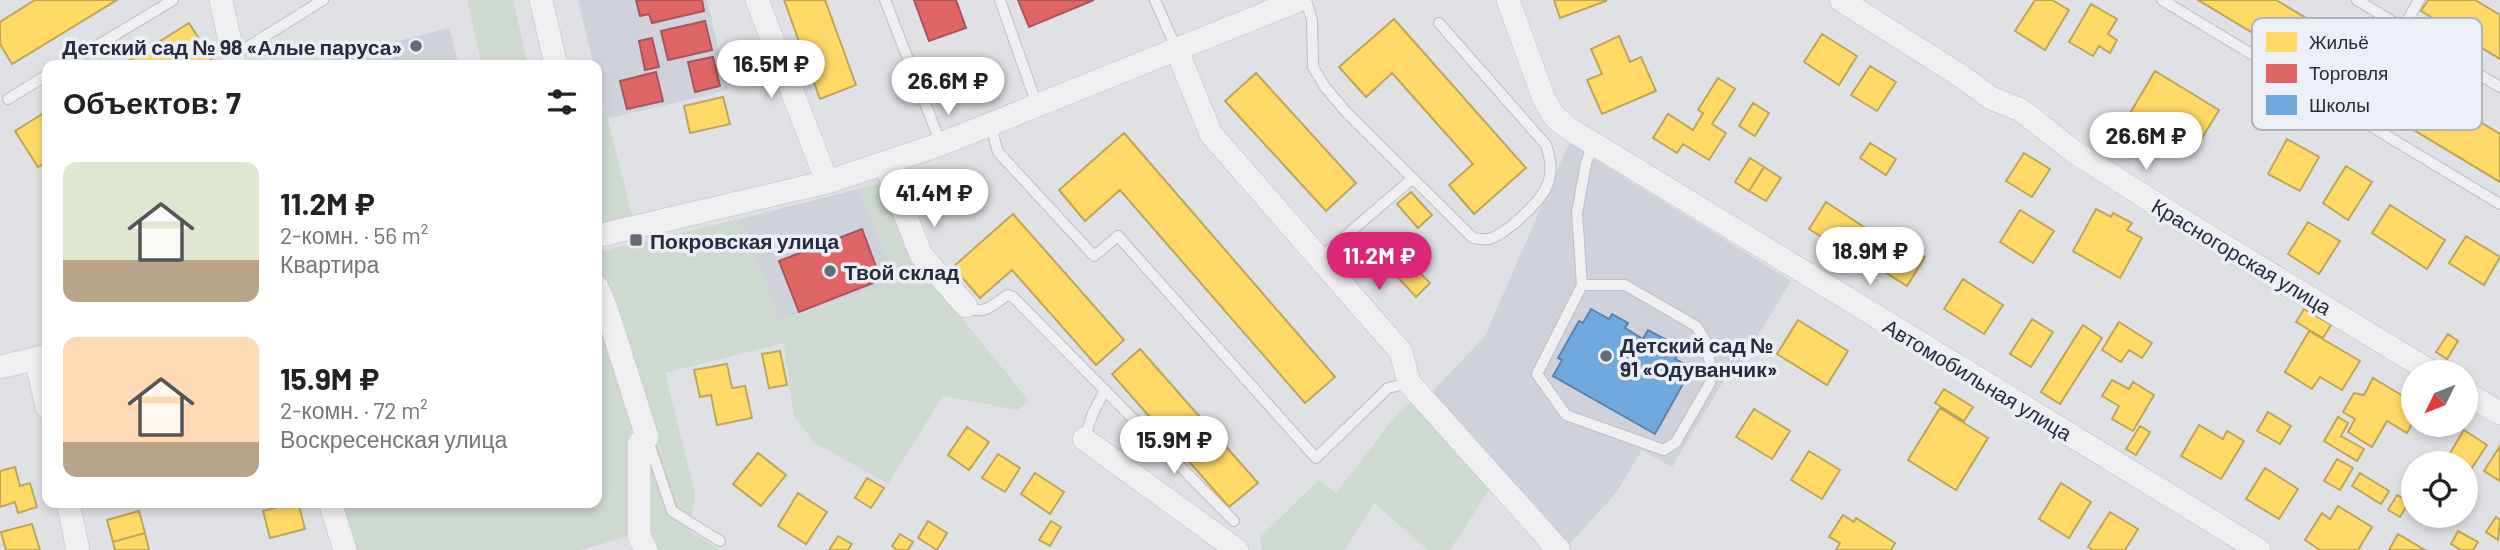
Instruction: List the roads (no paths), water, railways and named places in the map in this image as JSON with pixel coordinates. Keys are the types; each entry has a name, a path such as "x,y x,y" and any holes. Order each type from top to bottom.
{"street":[{"path":"221,0 233,58"},
{"path":"541,0 555,60"},
{"path":"757,0 827,182"},
{"path":"602,231 827,182 885,163 941,144 1037,105 1176,48 1263,8 1299,0"},
{"name":"Автомобильная улица","path":"1508,0 1544,99 1554,116 1593,144 2259,550"},
{"name":"Красногорская улица","path":"1841,0 1990,97 2021,110 2073,151 2172,214 2412,360"},
{"path":"1176,48 1211,134 1321,257 1401,352 1409,383 1559,550"},
{"path":"885,163 921,255 966,306"},
{"path":"602,298 647,437 639,444 639,536 646,550"},
{"path":"0,367 42,358"},
{"path":"2478,400 2500,414"},
{"path":"1084,439 1237,550"},
{"path":"69,508 78,550"},
{"path":"332,508 345,550"}],"lane":[{"path":"73,60 173,0"},
{"path":"233,58 323,0"},
{"path":"885,0 941,144"},
{"path":"1000,0 1037,105"},
{"path":"1155,0 1176,48"},
{"path":"1306,0 1312,20 1313,67 1319,78 1348,113 1473,238 1486,240 1499,235 1534,206 1546,188 1552,163 1546,145 1439,23"},
{"path":"2163,0 2252,54"},
{"path":"2357,0 2387,18"},
{"path":"2409,18 2419,0"},
{"path":"2482,76 2500,87"},
{"path":"8,99 42,78"},
{"path":"990,124 998,152 1094,256 1118,236 1317,458 1388,388 1409,383"},
{"path":"2378,130 2500,204"},
{"path":"1582,285 1626,285 1696,326 1705,340 1712,374 1710,383 1676,442 1664,450 1566,415 1537,374 1582,285 1577,213 1586,163 1593,144"},
{"path":"1321,257 1413,178"},
{"path":"966,306 983,311 1008,295 1013,297 1234,521"},
{"path":"1084,439 1105,390"},
{"path":"647,437 672,511 720,541"}],"place":[{"name":"Детский сад № 98 «Алые паруса»","path":"416,46"},
{"name":"Покровская улица","path":"636,240"},
{"name":"Твой склад","path":"830,271"},
{"name":"Детский сад № 91 «Одуванчик»","path":"1606,356"}]}
